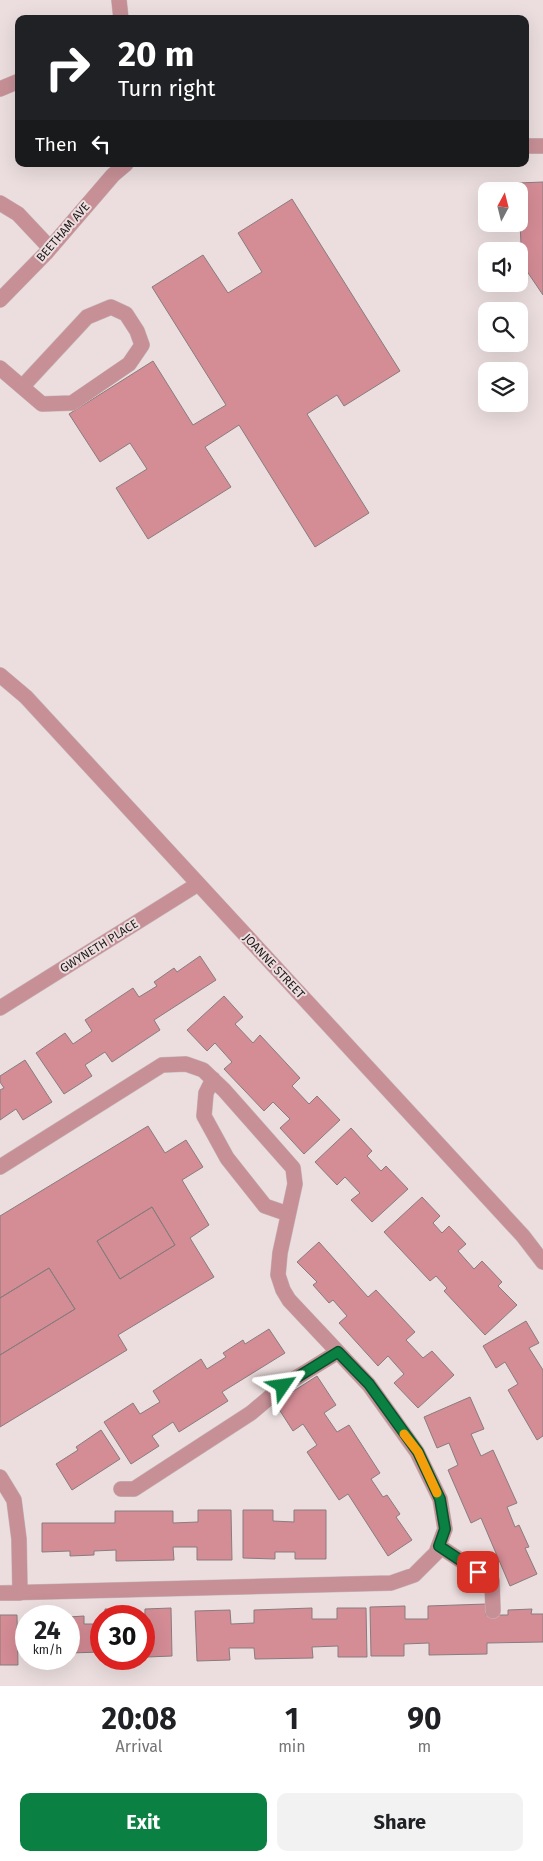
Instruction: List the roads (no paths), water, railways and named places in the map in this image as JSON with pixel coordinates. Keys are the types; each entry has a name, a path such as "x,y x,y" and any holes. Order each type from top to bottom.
{"street":[{"path":"119,0 121,15"},
{"path":"0,89 15,83"},
{"path":"529,146 543,146"},
{"name":"BEETHAM AVE","path":"0,300 50,248 113,174 122,167"},
{"path":"0,203 18,214 50,248"},
{"path":"0,368 22,387 42,404 72,403 129,364 142,345 137,331 126,314 111,307 95,312 87,317 22,387"},
{"name":"JOANNE STREET","path":"0,675 26,697 523,1236 543,1262"},
{"name":"GWYNETH PLACE","path":"0,1008 198,884"},
{"path":"0,1167 162,1065 186,1064 203,1070 224,1090 293,1168 295,1184 278,1275 283,1290 289,1300 369,1384 418,1452 440,1499 445,1529 436,1553 414,1575 391,1583 0,1593"},
{"path":"213,1079 206,1093 204,1116 227,1158 265,1206 288,1214"},
{"path":"121,1489 134,1488 251,1413 283,1386 338,1352"},
{"path":"0,1477 14,1500 19,1539 20,1593"},
{"path":"439,1546 492,1581 493,1612"}]}
